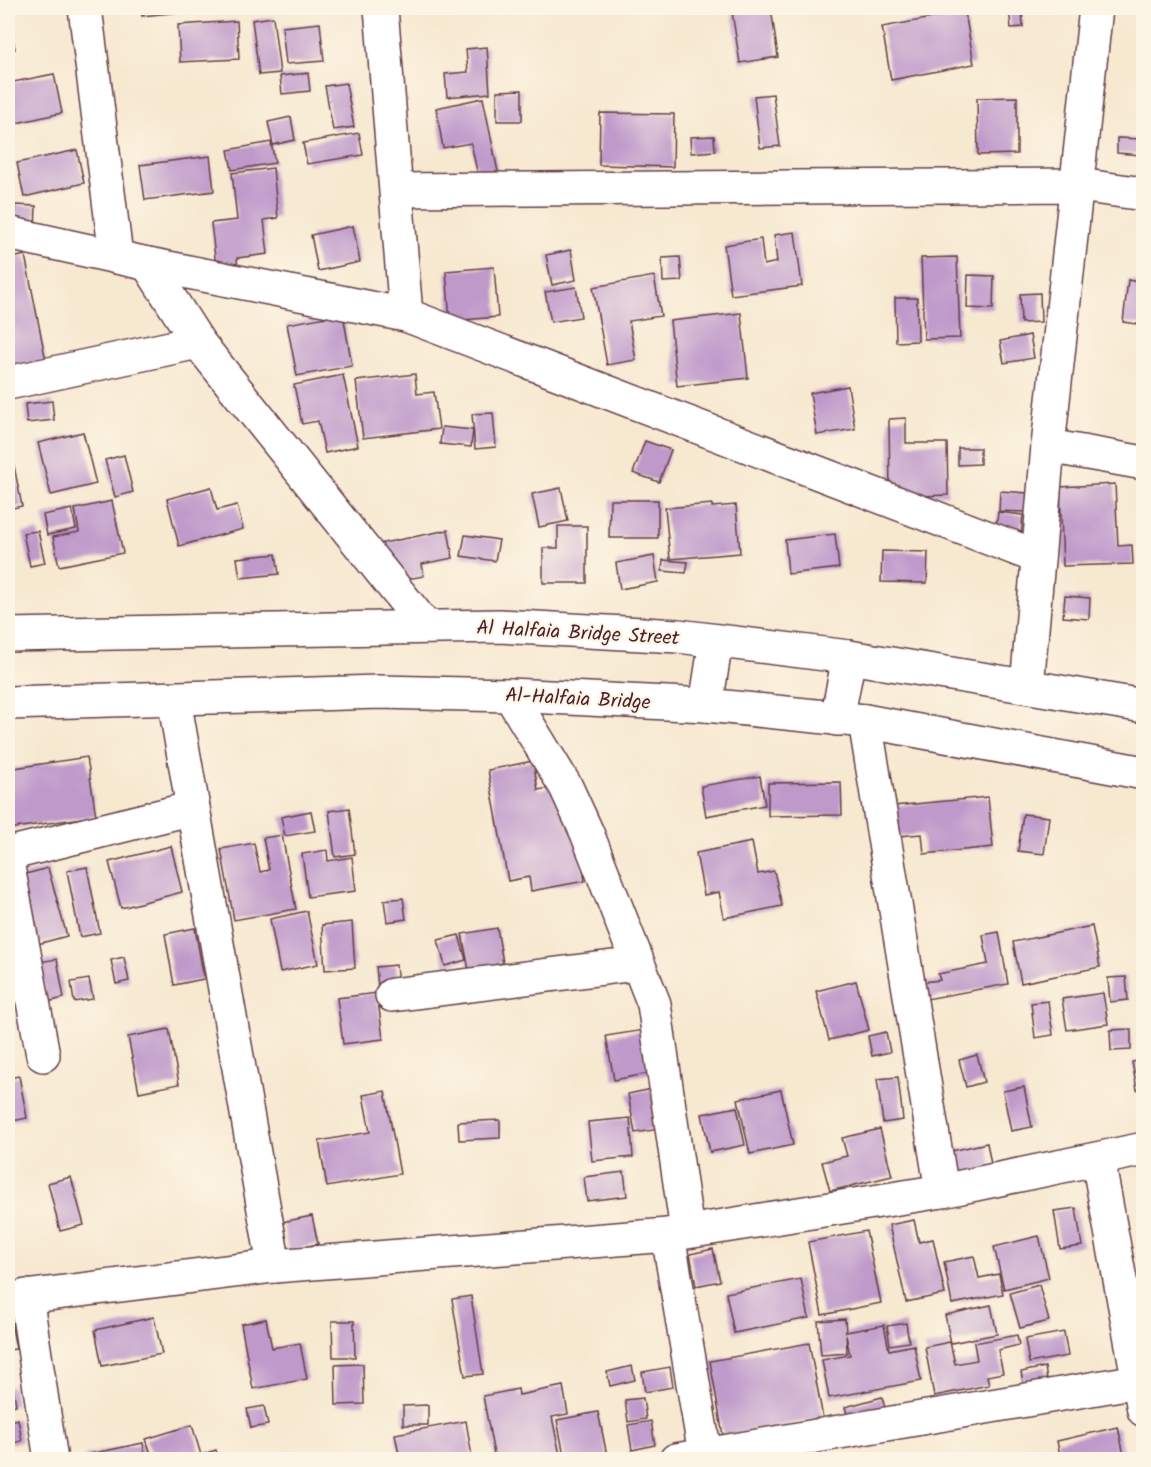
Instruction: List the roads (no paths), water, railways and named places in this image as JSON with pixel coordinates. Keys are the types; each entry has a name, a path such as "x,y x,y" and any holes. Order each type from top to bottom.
{"street":[{"path":"85,8 116,256"},
{"path":"381,8 406,315"},
{"path":"1027,686 1048,446 1096,8"},
{"path":"397,190 1078,185 1143,194"},
{"path":"8,233 148,264 406,315 1038,557"},
{"path":"148,264 198,342 425,626"},
{"path":"8,383 198,342"},
{"path":"1048,446 1143,463"},
{"name":"Al Halfaia Bridge Street","path":"8,635 500,626 716,641 849,657 1143,706"},
{"path":"706,705 716,641"},
{"path":"849,657 851,720 942,1191"},
{"name":"Al-Halfaia Bridge","path":"8,704 379,692 510,694 706,705 851,720 1143,773"},
{"path":"510,694 566,787 587,833 636,964 654,1004 677,1233 696,1458 1141,1396 1098,1160"},
{"path":"174,699 274,1266"},
{"path":"8,854 193,808"},
{"path":"8,867 43,1055"},
{"path":"392,995 636,964"},
{"path":"51,1460 17,1298 274,1266 677,1233 942,1191 1143,1149"}]}
